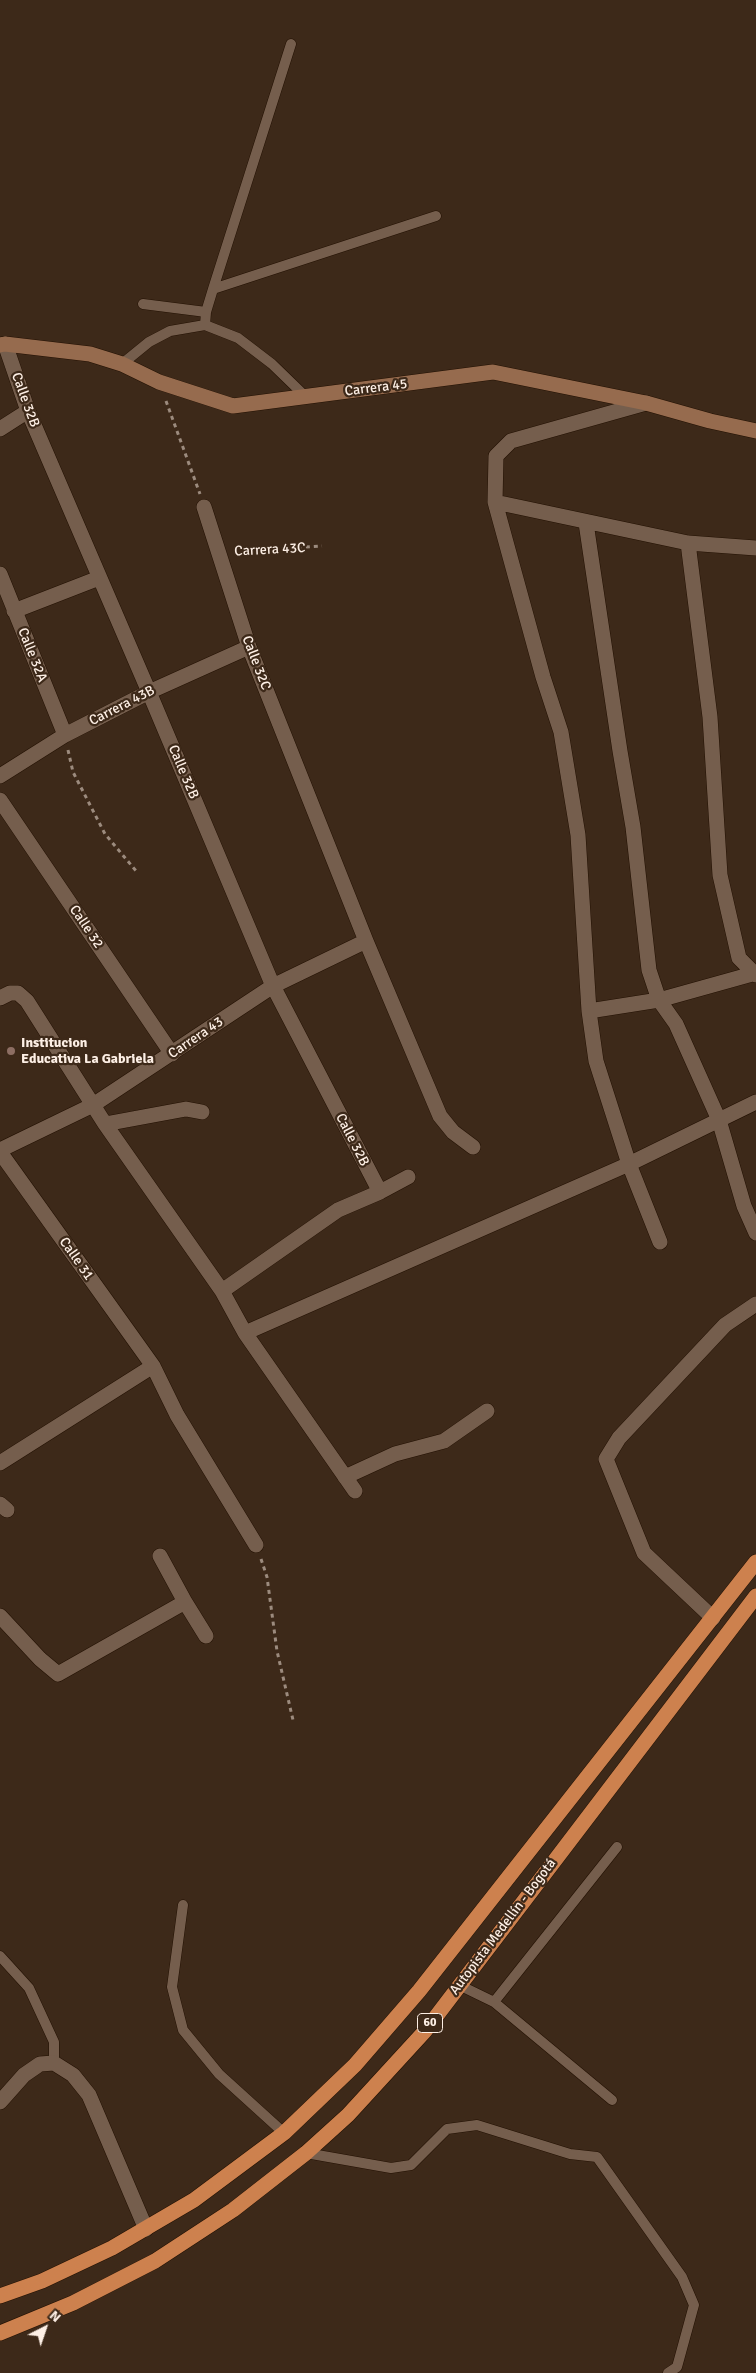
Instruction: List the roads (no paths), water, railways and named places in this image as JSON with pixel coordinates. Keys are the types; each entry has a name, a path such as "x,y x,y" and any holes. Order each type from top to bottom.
{"highway":[{"name":"Autopista Medellín - Bogotá","path":"0,2296 77,2265 146,2229 194,2200 284,2133 355,2065 419,1991 560,1808 756,1562"},
{"name":"Autopista Medellín - Bogotá","path":"0,2333 73,2303 155,2261 233,2210 306,2153 348,2115 388,2074 459,1985 756,1596"}],"main road":[{"name":"Carrera 45","path":"2,344 90,354 122,364 159,382 233,406 493,372 646,404 756,431"}],"street":[{"name":"Calle 32B","path":"2,344 28,411 273,986 380,1192"},
{"path":"646,404 511,441 496,456 495,502 543,677 561,732 578,835 589,1011 596,1061 629,1164 660,1242"},
{"path":"0,429 28,411"},
{"path":"495,502 586,523 688,543 756,548"},
{"name":"Calle 32C","path":"204,507 249,647 366,940 440,1116 453,1132 473,1147"},
{"path":"586,523 620,751 634,827 649,970 659,1000 676,1024 719,1120 744,1206 756,1233"},
{"path":"589,1011 659,1000 755,974 739,958 720,874 710,717 688,543"},
{"name":"Calle 32A","path":"0,574 65,735"},
{"path":"14,611 99,578"},
{"name":"Carrera 43B","path":"0,776 65,735 149,692 249,647"},
{"name":"Calle 32","path":"0,800 172,1054"},
{"name":"Carrera 43","path":"0,1151 93,1105 273,986 366,940"},
{"path":"0,998 10,993 18,993 27,1001 105,1124 222,1291 244,1333 355,1491"},
{"path":"244,1333 629,1164 756,1102"},
{"path":"105,1124 186,1109 202,1112"},
{"name":"Calle 31","path":"0,1151 153,1366 177,1415 256,1545"},
{"path":"222,1291 338,1210 380,1192 408,1177"},
{"path":"713,1618 644,1554 606,1459 619,1438 725,1325 756,1304"},
{"path":"0,1463 153,1366"},
{"path":"345,1477 395,1454 444,1441 487,1411"},
{"path":"160,1556 206,1636"},
{"path":"0,1616 40,1659 58,1674 185,1602"},
{"path":"0,2102 24,2075 40,2064 54,2063 73,2075 89,2096 146,2229"}],"lane":[{"path":"205,325 206,312 213,289 291,44"},
{"path":"213,289 436,216"},
{"path":"143,304 206,312"},
{"path":"122,364 149,342 170,330 205,325 238,338 272,364 306,397"},
{"path":"494,2002 617,1847"},
{"path":"183,1905 172,1987 183,2030 219,2074 284,2133"},
{"path":"0,1956 29,1988 54,2042 54,2063"},
{"path":"459,1985 494,2002 612,2100"},
{"path":"306,2153 391,2168 411,2165 447,2129 477,2124 570,2154 597,2157 682,2277 694,2305 677,2367 668,2373"}],"place":[{"name":"Institucion Educativa La Gabriela","path":"11,1051"}]}
